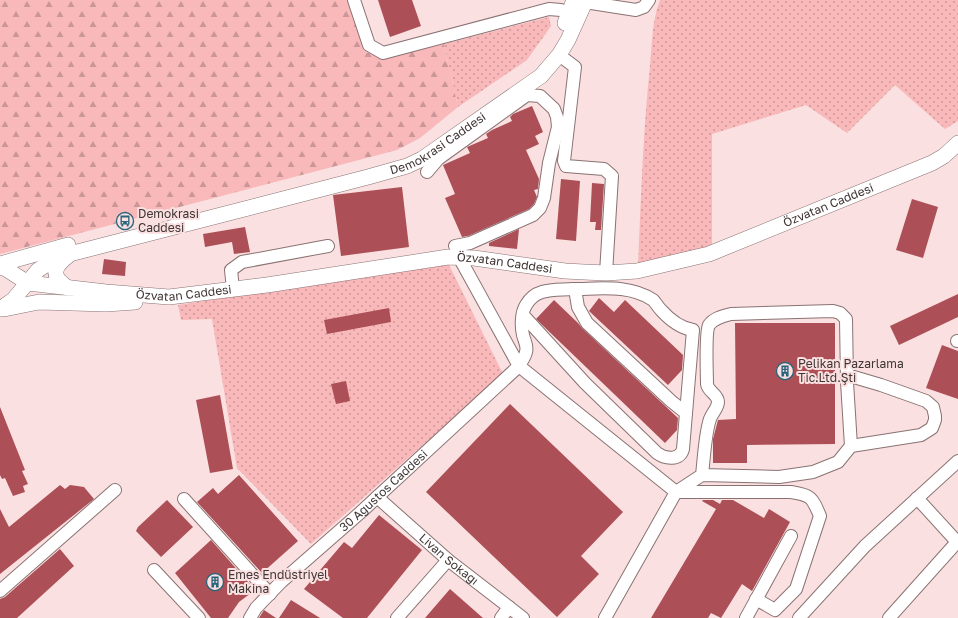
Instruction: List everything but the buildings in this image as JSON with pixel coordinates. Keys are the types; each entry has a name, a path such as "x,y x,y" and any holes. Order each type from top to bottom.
{"main road":[{"name":"Demokrasi Caddesi","path":"0,310 13,300 35,274 48,263 58,258 368,177 407,166 422,159 541,76 559,55 568,40 578,4"},
{"name":"Demokrasi Caddesi","path":"0,266 85,240 369,168 405,156 432,141 535,68 554,46 578,4"},
{"name":"Özvatan Caddesi","path":"28,283 155,297 169,297 436,259 457,252 565,271 606,273 637,271 691,259 726,247 932,163 944,156 958,143"},
{"path":"68,288 58,280 56,272 59,264 69,255"},
{"path":"0,266 28,283"},
{"path":"13,300 17,291 14,275"},
{"path":"0,310 39,302 124,304 169,297"}],"street":[{"path":"354,0 369,45 383,53 549,10 561,10 578,4 636,10 644,7 649,0"},
{"path":"559,55 575,67 564,161 566,166 604,169 612,176 606,273"},
{"path":"427,172 438,159 527,95 540,96 551,106 556,113 558,127 549,163 544,198 540,208 533,215 470,243 457,252 519,366 676,492 791,492 807,495 815,503 820,516 796,589 775,610 756,599"},
{"path":"233,289 231,270 242,262 328,246"},
{"path":"519,366 526,352 526,344 522,328 523,315 524,309 528,302 538,294 552,290 613,288 636,293 653,301 679,326 693,330 682,454 672,458 660,455 585,383 523,315"},
{"path":"575,289 578,307 587,323 671,401 686,413"},
{"path":"702,475 710,418 718,405 716,396 707,388 708,327 719,318 731,314 837,311 843,315 846,319 847,375 852,446"},
{"name":"30 Ağustos Caddesi","path":"250,618 256,608 270,594 519,366"},
{"path":"605,618 676,492 702,475 779,477 813,472 838,462 852,446 921,435 932,428 935,416 932,407 926,401 847,375"},
{"path":"799,618 865,546 958,461"},
{"path":"0,591 115,490"},
{"name":"Livan Sokağı","path":"377,497 448,560 523,618"},
{"path":"889,618 957,543 917,498"},
{"path":"184,499 270,594"},
{"path":"746,618 790,536"},
{"path":"397,618 448,560"},
{"path":"154,570 199,618"},
{"path":"501,618 509,607"}],"green space":[{"path":"0,0 350,0 366,52 384,58 444,44 458,107 420,138 397,150 0,254"},
{"path":"660,0 958,0 958,121 945,129 895,85 847,133 806,105 712,134 712,247 638,266 642,166 652,41 657,8"},
{"path":"549,17 551,26 527,60 458,107 444,44"},
{"path":"448,263 503,374 311,544 237,468 212,319 181,320 178,305"}],"place":[{"name":"Demokrasi Caddesi","path":"125,221"},
{"name":"Pelikan Pazarlama Tic.Ltd.Şti","path":"785,371"},
{"name":"Emes Endüstriyel Makina","path":"215,582"}]}
